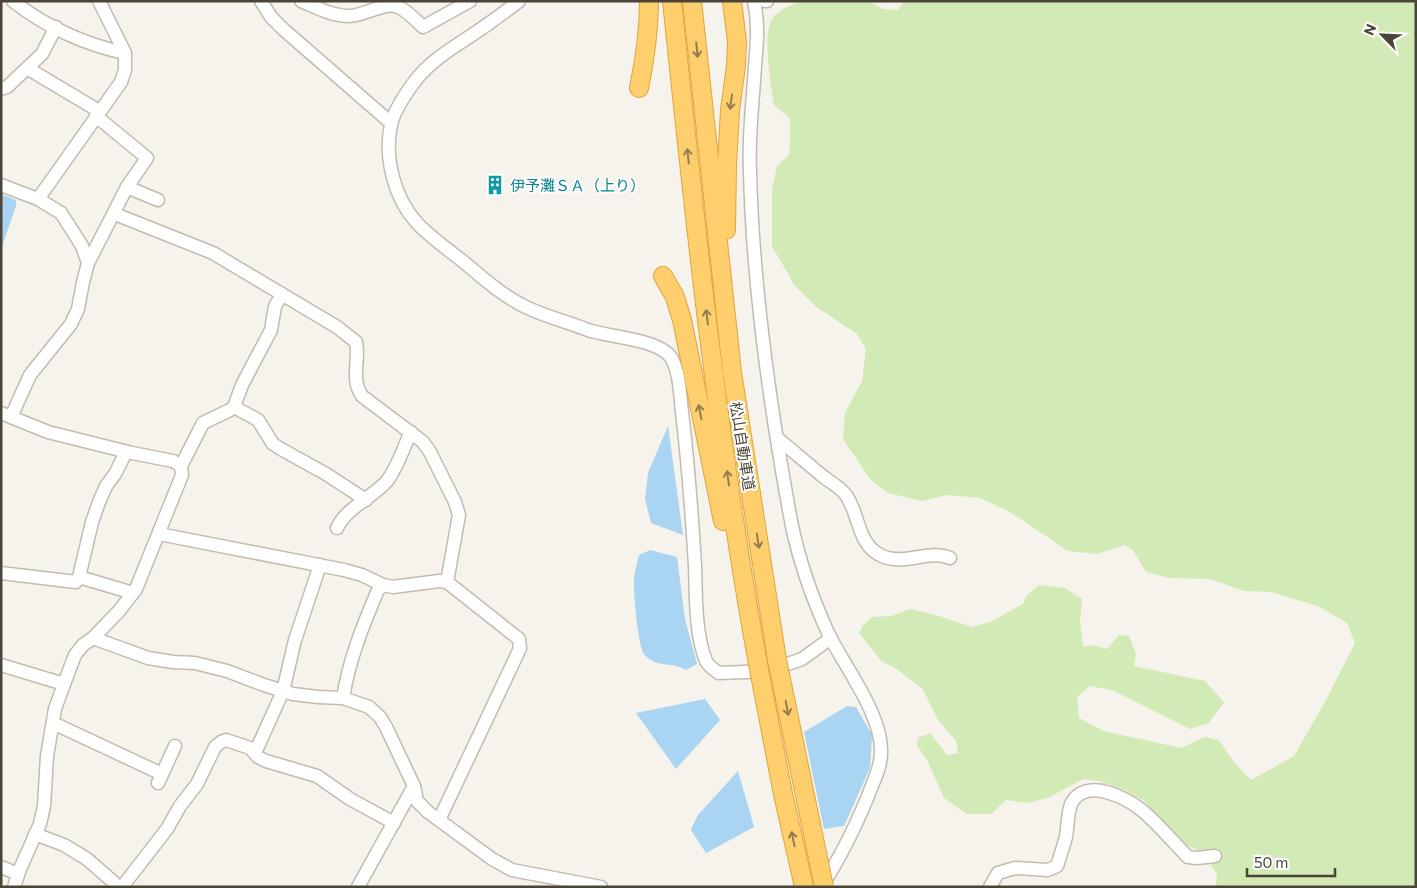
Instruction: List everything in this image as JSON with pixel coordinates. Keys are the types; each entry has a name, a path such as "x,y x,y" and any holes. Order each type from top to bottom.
{"highway":[{"path":"638,88 649,28 649,1"},
{"name":"松山自動車道","path":"672,1 699,258 740,562 783,794 804,887"},
{"name":"松山自動車道","path":"692,1 732,372 748,483 777,660 822,887"},
{"path":"732,1 737,42 730,110 726,220 728,274 746,433 748,483"},
{"path":"663,276 675,297 682,320 726,531 758,664"}],"street":[{"path":"13,1 33,15 56,27 109,49 125,53"},
{"path":"38,199 121,82 126,62 125,53 100,1"},
{"path":"261,1 271,17 283,29 391,123"},
{"path":"301,1 335,15 351,16 395,5 409,14 423,27 470,1"},
{"path":"519,1 476,33 450,48 433,62 416,80 400,104 391,123 389,141 390,163 396,186 405,205 416,222 505,296 529,309 597,333 645,343 662,349 671,357 676,371 683,423 692,521 697,613 707,664 719,673 768,671 802,660 831,638"},
{"path":"754,1 758,28 749,169 760,322 777,438 801,564 814,602 874,720 882,752 878,771 853,831 839,860 822,887"},
{"path":"1,89 7,86 42,54 56,27"},
{"path":"27,68 97,114 147,158 127,187 88,264 78,309 71,324 30,376 6,415 48,432 126,452 173,461 181,466"},
{"path":"1,185 38,199 61,213 82,246 88,264"},
{"path":"127,187 158,200"},
{"path":"115,214 213,253 348,334 356,342 358,351 355,376 357,387 362,396 423,442 455,502 459,515 447,582"},
{"path":"14,887 40,824 44,806 47,756 52,723 55,709 75,655 119,611 136,589 182,475 181,466 203,423 234,407 242,385 272,330 275,306 282,295"},
{"path":"234,407 258,420 273,444 326,474 366,500"},
{"path":"337,528 341,519 386,482 395,470 411,432"},
{"path":"777,438 845,494 854,510 865,542 875,552 884,557 899,559 912,559 936,554 950,558"},
{"path":"1,572 76,582 79,577 92,522 99,502 126,452"},
{"path":"158,534 320,565 362,575 392,587 439,581 447,582 519,639 520,648 439,820"},
{"path":"254,753 283,691 295,640 320,565"},
{"path":"79,577 133,594"},
{"path":"343,698 357,641 378,590 383,585"},
{"path":"92,638 148,658 196,663 227,670 294,694 343,698 369,707 380,717 386,727 414,786 417,801 439,820 492,859 512,870 601,887"},
{"path":"1,665 64,684"},
{"path":"52,723 160,778 174,746"},
{"path":"35,834 64,845 87,859 121,887 194,789 215,747 226,740 250,748 266,761 317,776 350,799 394,823"},
{"path":"358,887 414,786"},
{"path":"990,887 998,873 1006,870 1015,868 1048,870 1056,866 1066,836 1069,811 1073,802 1080,795 1090,790 1121,797 1144,811 1188,857 1215,856"},
{"path":"1,867 18,874"}],"green space":[{"path":"802,1 868,1 883,9 898,10 904,1 1416,1 1416,887 1216,887 1217,874 1202,852 1184,844 1143,800 1124,790 1099,781 1083,779 1048,798 1027,803 1006,800 991,814 967,814 944,798 927,760 917,746 918,738 930,733 947,755 958,753 956,741 938,720 923,689 895,668 881,661 859,633 862,626 872,617 891,616 910,609 972,627 990,622 1023,604 1026,596 1039,585 1065,588 1082,599 1080,622 1083,647 1092,645 1107,649 1119,635 1129,636 1136,653 1134,666 1205,681 1224,702 1209,723 1190,729 1112,690 1090,686 1077,697 1079,718 1104,731 1181,748 1205,737 1219,740 1233,761 1251,780 1294,756 1326,700 1355,643 1347,623 1320,607 1272,592 1244,591 1210,579 1169,578 1146,572 1133,550 1124,545 1097,554 1068,551 1010,512 980,498 947,495 922,501 888,493 870,479 843,439 845,413 862,381 866,349 857,334 815,306 793,284 772,247 772,189 777,166 789,155 790,118 774,105 767,48 769,27 772,19 778,13"}],"water":[{"path":"1,194 16,200 16,206 1,249"},
{"path":"668,426 683,535 651,523 645,499 648,473"},
{"path":"650,550 677,557 685,619 697,664 686,670 681,667 654,662 644,654 642,649 636,618 634,578 639,555"},
{"path":"705,699 720,720 676,769 636,713"},
{"path":"847,706 856,707 872,735 870,768 844,826 824,829 804,732"},
{"path":"738,771 754,827 706,853 691,830 698,815"}],"place":[{"name":"伊予灘ＳＡ（上り）","path":"495,185"}]}
